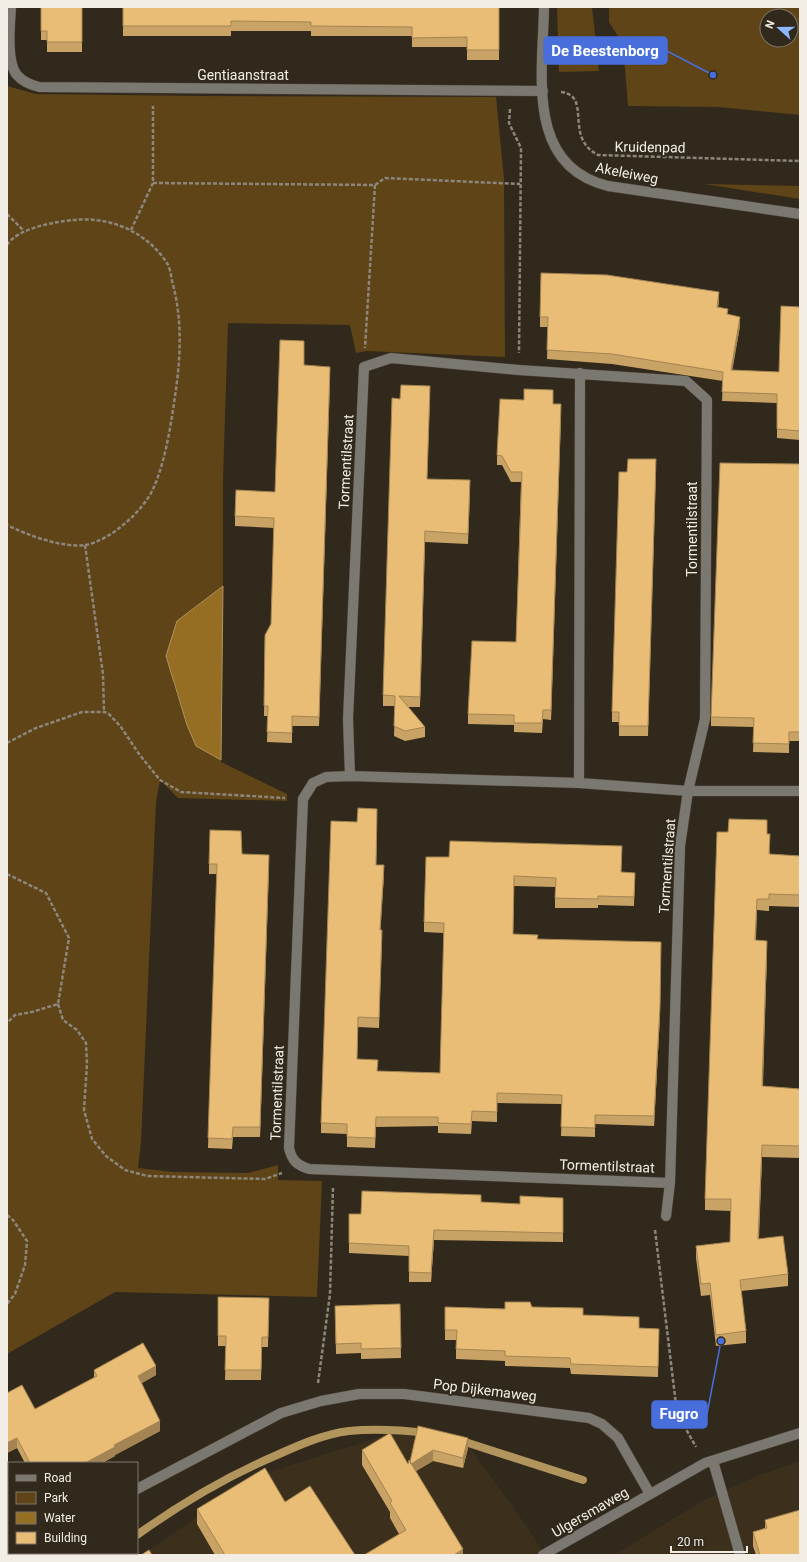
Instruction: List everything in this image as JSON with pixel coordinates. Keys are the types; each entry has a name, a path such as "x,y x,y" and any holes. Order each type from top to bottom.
{"street":[{"name":"Gentiaanstraat","path":"10,7 9,26 12,66 17,75 29,84 50,88 542,91"},
{"name":"Akeleiweg","path":"544,7 542,91 546,126 550,139 565,162 585,179 608,186 800,214"},
{"name":"Tormentilstraat","path":"350,776 348,719 364,366 391,358 519,370 686,381 707,400 705,719 688,791 680,846 670,1183 666,1216"},
{"path":"579,783 580,373"},
{"path":"303,799 313,783 326,776 579,783 688,791 800,791"},
{"name":"Tormentilstraat","path":"303,799 289,1148 291,1158 299,1166 309,1169 670,1183"},
{"name":"Pop Dijkemaweg","path":"138,1488 281,1413 321,1400 359,1394 404,1394 589,1418 602,1424 618,1438 650,1494"},
{"path":"650,1494 709,1462 800,1433"},
{"path":"709,1462 740,1555"},
{"name":"Ulgersmaweg","path":"543,1555 650,1494"}],"path":[{"path":"131,230 153,183 153,88"},
{"path":"510,91 509,123 522,148 519,370"},
{"name":"Kruidenpad","path":"542,91 566,93 575,99 578,106 581,138 591,151 598,155 800,161"},
{"path":"153,183 375,185 385,178 521,184"},
{"path":"364,366 375,185"},
{"path":"7,214 24,231"},
{"path":"7,245 24,231 56,221 87,218 111,222 131,230 150,243 168,264 175,292 180,328 179,367 173,410 153,489 136,515 104,538 85,545 64,543 26,535 7,525"},
{"path":"85,545 102,674 104,712"},
{"path":"7,743 36,728 82,712 104,712 108,713 121,727 139,754 160,780 181,792 303,799"},
{"path":"7,874 46,893 69,938 58,1004 63,1020 77,1030 86,1043 87,1064 84,1110 92,1139 106,1156 125,1170 147,1176 266,1179 299,1166"},
{"path":"7,1024 15,1015 32,1012 58,1004"},
{"path":"321,1400 318,1386 330,1294 334,1170"},
{"path":"7,1215 14,1220 27,1241 25,1265 15,1294 7,1304"},
{"path":"666,1216 655,1230 677,1413 709,1462"}],"shaded area":[{"path":"413,1434 470,1448 528,1528 545,1555 141,1555 260,1475 386,1435"},
{"path":"800,1461 800,1555 614,1555 704,1500 757,1476"}],"green space":[{"path":"557,7 592,7 599,71 559,72"},
{"path":"609,7 800,7 800,115 718,107 628,106 623,44 609,22"},
{"path":"7,86 36,94 496,97 504,179 505,357 367,351 356,353 350,325 228,323 223,479 223,586 192,609 173,682 187,725 196,746 221,760 221,762 287,794 287,801 178,798 160,780 156,803 141,1142 138,1168 173,1172 248,1173 278,1165 278,1180 322,1181 317,1297 115,1292 7,1354"},
{"path":"704,184 800,186 800,199"}],"water":[{"path":"223,586 221,760 196,746 187,725 166,656 177,621"}],"building":[{"path":"41,7 82,7 82,42 47,42 47,31 41,31"},
{"path":"123,7 499,7 499,50 467,50 467,37 412,38 412,27 311,26 311,22 231,21 231,26 123,26"},
{"path":"541,273 607,275 719,292 717,307 728,309 727,314 740,317 731,370 779,372 781,306 800,307 800,431 777,429 777,394 722,392 723,372 612,354 547,350 548,317 540,317"},
{"path":"280,340 304,341 304,365 330,367 319,717 292,716 292,733 267,732 268,706 264,706 265,635 271,624 274,518 235,516 236,490 275,492"},
{"path":"401,385 430,386 427,479 470,480 468,534 425,531 420,697 399,696 425,727 405,731 394,726 395,696 383,695 392,398 400,399"},
{"path":"524,389 553,390 553,404 561,404 551,710 543,710 542,723 514,723 514,715 468,714 472,641 516,642 522,472 511,472 502,456 497,455 500,399 524,400"},
{"path":"628,459 656,459 648,726 619,726 619,712 612,712 619,472 627,472"},
{"path":"720,463 800,464 800,732 789,732 789,744 753,743 754,718 711,717"},
{"path":"358,808 377,809 376,865 384,865 380,930 382,930 379,1018 358,1017 357,1059 378,1060 377,1071 440,1073 444,923 424,922 426,857 449,857 450,841 622,846 621,872 635,873 634,897 598,896 598,899 555,898 556,878 514,876 513,934 538,935 537,939 661,942 660,1006 654,1116 595,1115 595,1128 561,1127 562,1095 497,1093 497,1112 472,1111 471,1124 438,1123 438,1117 376,1117 375,1138 347,1137 347,1124 321,1123 331,821 357,822"},
{"path":"729,819 767,820 767,834 770,834 769,854 800,856 800,895 769,894 769,899 757,899 755,940 767,941 762,1086 800,1089 800,1146 762,1145 758,1239 783,1236 788,1274 740,1280 746,1331 716,1335 710,1283 701,1284 696,1246 730,1242 731,1199 705,1199 717,832 728,832"},
{"path":"210,830 241,831 242,854 269,855 260,1127 233,1127 232,1139 208,1138 217,864 209,864"},
{"path":"362,1191 481,1195 481,1202 520,1204 520,1196 563,1198 563,1233 434,1230 431,1273 409,1272 409,1246 349,1243 349,1214 361,1214"},
{"path":"218,1297 269,1298 268,1337 262,1337 261,1370 225,1370 226,1336 218,1336"},
{"path":"505,1302 530,1302 532,1307 583,1308 583,1315 639,1317 639,1328 659,1329 658,1367 571,1364 570,1358 505,1356 505,1351 456,1349 457,1330 445,1330 445,1307 505,1309"},
{"path":"400,1304 401,1348 361,1349 361,1343 336,1344 335,1306"},
{"path":"143,1343 156,1366 138,1376 160,1421 114,1445 115,1447 87,1462 29,1462 17,1438 7,1443 7,1393 22,1385 35,1409 97,1376 94,1370"},
{"path":"418,1426 468,1438 463,1458 433,1450 411,1464 410,1462"},
{"path":"390,1433 408,1464 409,1460 463,1549 454,1555 364,1555 406,1530 390,1503 392,1501 362,1450"},
{"path":"265,1468 285,1502 310,1486 355,1555 225,1555 197,1509"},
{"path":"800,1510 800,1555 760,1555 753,1532 767,1528 765,1520"},
{"path":"149,1550 152,1555 141,1555"}],"waterway":[{"path":"138,1534 188,1501 222,1481 258,1463 312,1440 340,1432 359,1430 389,1430 428,1433"},
{"path":"459,1440 583,1480"}],"place":[{"name":"De Beestenborg","path":"713,75"},
{"name":"Fugro","path":"721,1341"}]}
